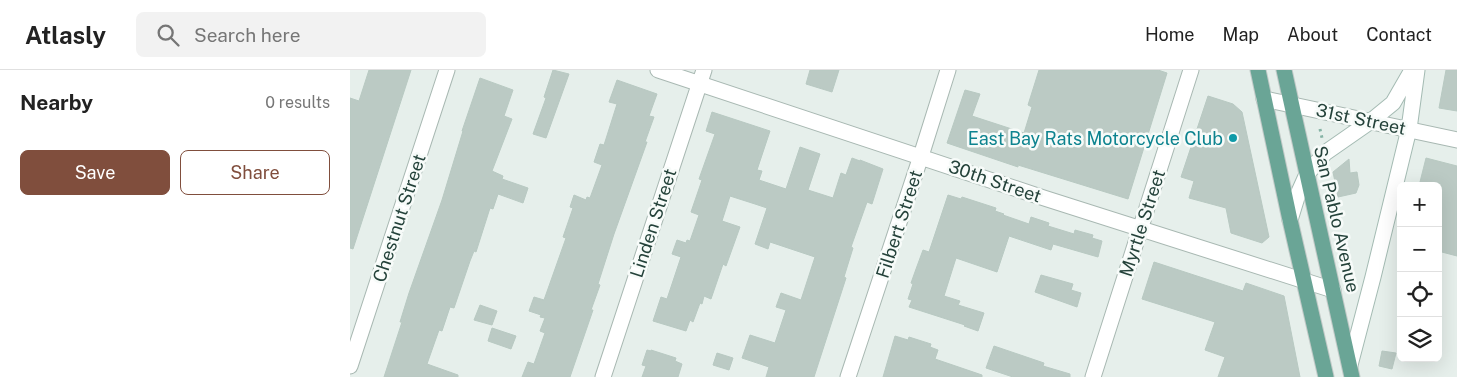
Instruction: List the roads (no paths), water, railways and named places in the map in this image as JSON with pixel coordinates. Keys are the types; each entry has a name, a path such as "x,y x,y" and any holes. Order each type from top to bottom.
{"main road":[{"path":"1258,70 1326,377"},
{"name":"San Pablo Avenue","path":"1284,70 1351,371"}],"street":[{"name":"Chestnut Street","path":"350,366 447,70"},
{"name":"30th Street","path":"658,70 702,77 1044,198 1334,290"},
{"name":"Filbert Street","path":"848,377 948,70"},
{"name":"Myrtle Street","path":"1093,377 1191,70"},
{"path":"1290,220 1298,194 1307,174 1325,153 1393,103 1412,70"},
{"path":"1351,371 1408,129 1417,70"},
{"name":"Linden Street","path":"603,377 702,77"},
{"name":"31st Street","path":"1264,99 1457,140"}],"place":[{"name":"East Bay Rats Motorcycle Club","path":"1233,138"}]}
